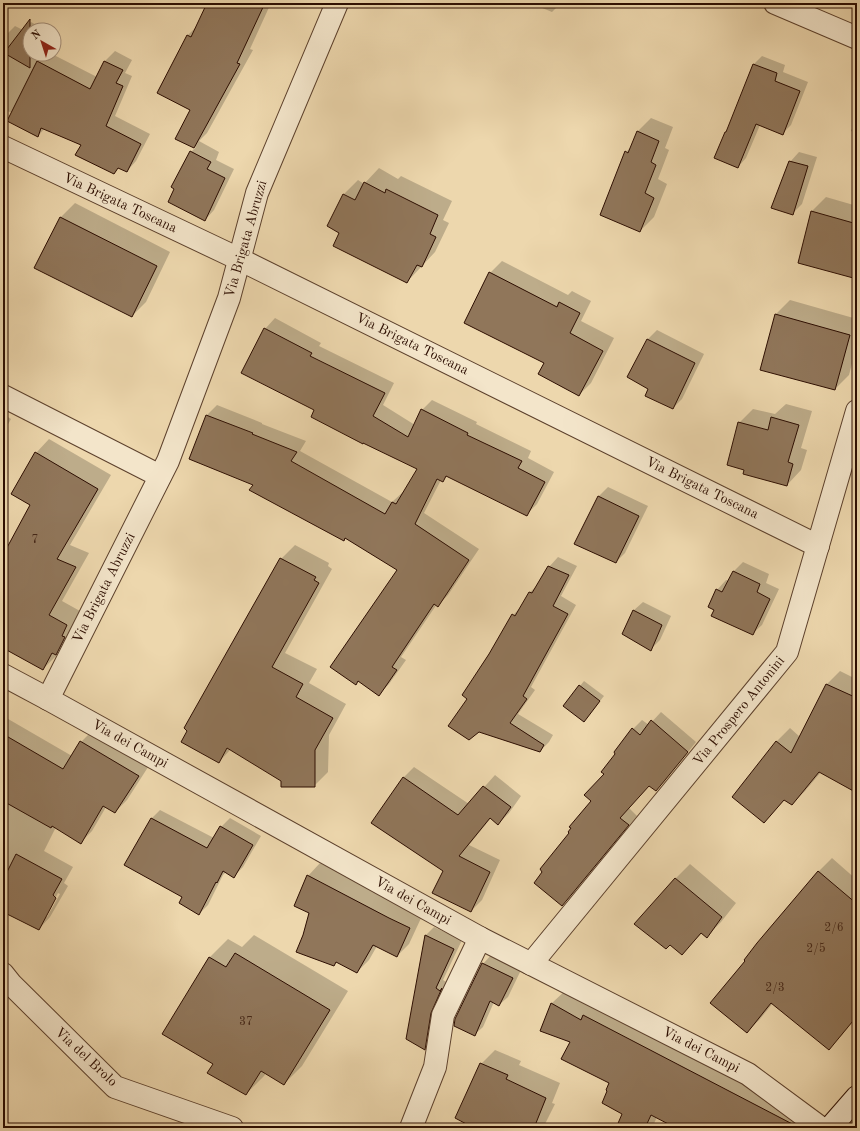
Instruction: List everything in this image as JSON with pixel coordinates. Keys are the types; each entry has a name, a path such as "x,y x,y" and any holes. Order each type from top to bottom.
{"street":[{"name":"Via Brigata Abruzzi","path":"48,699 168,461 229,298 257,193 336,3"},
{"path":"775,3 857,38"},
{"name":"Via Brigata Toscana","path":"3,147 239,259 818,546"},
{"path":"3,396 160,476"},
{"name":"Via Prospero Antonini","path":"531,964 787,652 857,411"},
{"name":"Via dei Campi","path":"3,676 48,699 480,938 748,1074 821,1128"},
{"path":"411,1128 435,1067 443,1015 480,938"},
{"name":"Via del Brolo","path":"3,974 11,984 115,1087 232,1128"},
{"path":"830,1128 857,1097"}],"building":[{"path":"207,3 265,3 237,63 240,64 194,148 175,139 190,110 157,93 187,35 191,37"},
{"path":"22,29 22,62 30,62 30,68 4,53"},
{"path":"104,61 123,70 116,83 123,86 106,126 141,144 127,172 118,168 114,174 75,155 81,145 41,128 38,137 7,121 36,62 90,89"},
{"path":"753,64 777,73 775,81 800,91 783,135 756,124 738,168 714,158"},
{"path":"637,131 659,141 651,162 656,165 645,193 654,198 640,232 600,215 625,151 628,153"},
{"path":"190,151 211,162 207,169 225,178 205,221 168,202 174,189 171,187"},
{"path":"789,161 808,166 793,215 771,208"},
{"path":"364,182 385,193 386,189 438,215 430,234 436,237 422,267 417,265 407,283 333,246 339,233 327,226 343,194 355,200"},
{"path":"811,211 857,224 857,279 798,263"},
{"path":"60,217 157,266 132,317 34,268"},
{"path":"489,272 557,307 559,302 580,313 570,333 603,351 579,396 538,374 544,363 464,323"},
{"path":"775,314 850,335 835,390 760,370"},
{"path":"264,328 312,353 310,356 385,393 373,416 408,437 421,409 468,433 467,435 522,461 518,468 545,482 527,516 446,476 443,482 437,479 415,524 469,560 438,607 434,604 392,667 397,670 379,696 358,681 356,685 330,667 397,570 345,538 344,541 249,490 253,485 189,459 206,415 297,452 291,461 385,514 392,502 396,504 417,469 363,444 311,417 314,410 241,373"},
{"path":"647,339 695,363 673,409 645,396 648,389 627,377"},
{"path":"771,417 799,425 788,462 793,464 787,486 743,474 744,470 727,465 738,422 768,430"},
{"path":"35,452 98,489 57,559 76,567 49,615 67,625 62,636 65,637 56,655 52,653 43,670 3,648 3,555 30,505 11,494"},
{"path":"598,496 639,516 616,563 574,544"},
{"path":"280,558 316,577 314,580 319,583 272,667 303,684 296,697 333,718 315,750 315,787 281,787 281,781 227,748 219,763 181,742 187,731 184,728"},
{"path":"548,566 569,575 553,606 568,614 523,696 527,699 510,723 544,745 540,752 479,732 469,740 448,726 467,699 462,695 489,654 512,614 515,616 529,592 532,593"},
{"path":"733,571 760,584 757,592 770,599 753,635 711,616 714,610 708,607 716,589 722,592"},
{"path":"633,610 662,625 651,651 622,634"},
{"path":"826,684 857,698 857,793 819,772 792,805 784,800 764,823 732,797 776,741 791,753"},
{"path":"579,685 600,701 584,722 563,706"},
{"path":"651,720 688,752 656,791 649,786 620,818 629,825 562,906 534,883 542,872 540,869 569,833 568,832 571,828 569,827 591,801 584,795 604,774 601,772 615,754 614,752 632,728 640,735"},
{"path":"3,734 63,769 80,741 139,776 115,813 103,806 81,844 52,826 51,828 3,801"},
{"path":"403,777 458,815 483,786 511,807 498,825 490,818 459,856 490,872 471,912 432,893 443,871 371,823"},
{"path":"151,818 207,848 220,826 253,845 234,878 223,871 199,915 179,903 182,897 124,865"},
{"path":"16,854 62,879 53,895 56,898 39,930 3,912 3,880"},
{"path":"818,871 857,904 857,1016 829,1050 771,1003 747,1033 710,1003 745,961 744,960 757,943"},
{"path":"307,875 410,928 397,957 373,945 357,973 336,962 334,966 296,952 303,935 309,913 294,906"},
{"path":"675,878 722,917 707,938 701,933 682,955 670,945 666,949 634,924"},
{"path":"425,935 454,949 436,988 440,991 442,988 431,1013 425,1050 406,1039"},
{"path":"235,953 330,1010 284,1085 261,1071 246,1095 207,1073 213,1064 162,1034 209,957 226,967"},
{"path":"482,963 513,978 499,1006 490,1001 475,1036 454,1026 455,1019"},
{"path":"551,1003 581,1020 583,1015 800,1128 676,1128 651,1115 645,1128 616,1128 622,1114 602,1103 609,1083 561,1059 570,1042 540,1031"},
{"path":"480,1063 508,1075 506,1079 546,1098 534,1128 474,1128 455,1118"}]}
